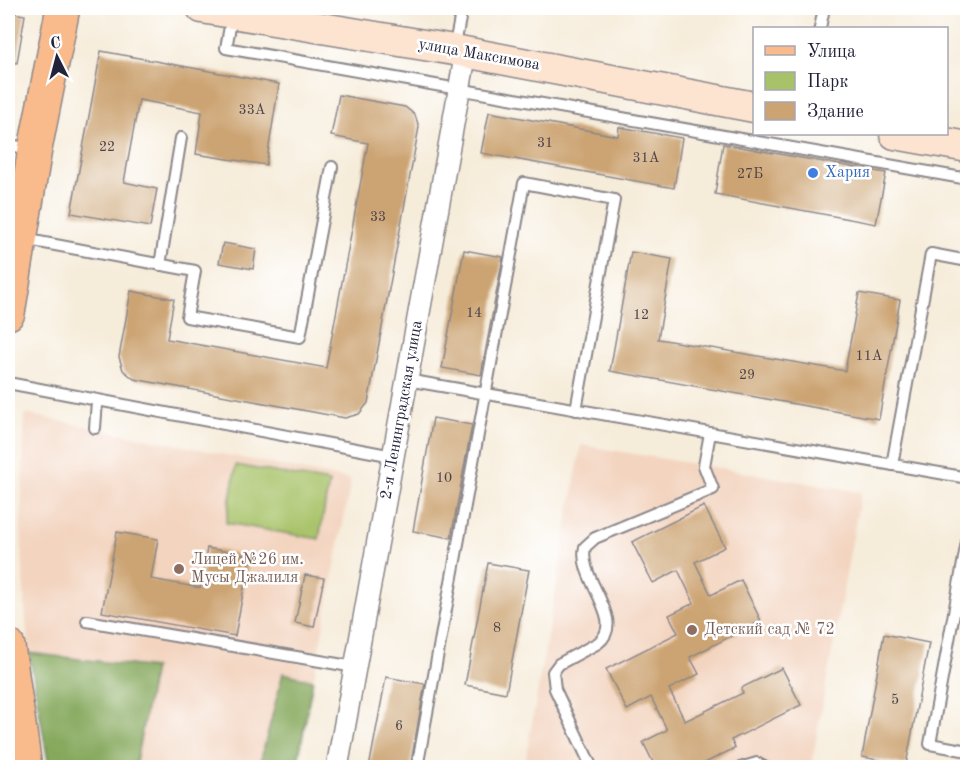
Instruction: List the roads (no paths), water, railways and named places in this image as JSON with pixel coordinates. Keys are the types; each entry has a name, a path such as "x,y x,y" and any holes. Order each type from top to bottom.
{"main road":[{"path":"8,314 20,239 21,147 63,8"},
{"name":"улица Максимова","path":"214,9 460,51 753,107"},
{"path":"901,135 968,147"},
{"path":"8,646 25,768"}],"street":[{"name":"2-я Ленинградская улица","path":"337,768 460,89 460,51"}],"lane":[{"path":"460,51 462,8"},
{"path":"819,27 824,8"},
{"path":"214,9 226,48 968,179"},
{"path":"160,265 181,138"},
{"path":"20,239 195,271 187,317 300,337 332,166"},
{"path":"417,768 524,183 614,200 576,410"},
{"path":"892,465 931,254 968,261"},
{"path":"407,380 968,478"},
{"path":"8,383 393,456"},
{"path":"95,428 97,401"},
{"path":"592,768 555,688 553,672 559,664 583,653 603,640 608,630 608,617 584,563 585,547 595,538 713,489 704,466 710,433"},
{"path":"968,536 930,744 968,751"},
{"path":"87,621 355,667"},
{"path":"740,768 757,763 766,768"}],"place":[{"name":"Хария","path":"813,173"},
{"name":"Лицей №26 им. Мусы Джалиля","path":"179,569"},
{"name":"Детский сад № 72","path":"692,630"}]}
